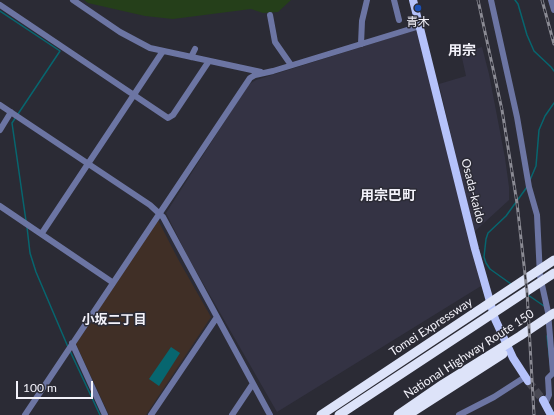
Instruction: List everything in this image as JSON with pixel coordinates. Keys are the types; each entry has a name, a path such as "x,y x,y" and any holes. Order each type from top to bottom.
{"highway":[{"name":"Tomei Expressway","path":"321,415 554,260"},
{"name":"Tomei Expressway","path":"339,415 554,273"},
{"name":"National Highway Route 150","path":"408,415 554,313"},
{"name":"National Highway Route 150","path":"398,415 554,320"}],"main road":[{"name":"Osada-kaido","path":"413,0 473,243 495,319 513,358 527,379"},
{"path":"544,402 551,415"}],"street":[{"path":"73,0 102,21 150,48 263,73"},
{"path":"361,44 362,21 367,0"},
{"path":"394,0 399,20"},
{"path":"491,0 517,117 529,187 537,215 540,276 548,312 553,373 548,378 548,396 544,402"},
{"path":"551,0 554,10"},
{"path":"0,5 168,118 171,117 209,61"},
{"path":"270,15 275,42 291,65"},
{"path":"25,415 112,282 252,76 420,26"},
{"path":"191,57 195,49"},
{"path":"42,233 163,51"},
{"path":"0,105 150,205 163,216 216,317 243,364 252,385 270,415"},
{"path":"0,130 11,112"},
{"path":"0,206 42,233 112,282"},
{"path":"151,415 216,317"},
{"path":"72,343 105,415"},
{"path":"459,415 494,398 527,379"},
{"path":"232,415 252,385"}],"shaded area":[{"path":"419,29 481,286 277,412 188,257 166,213 248,85 256,80"},
{"path":"482,47 489,74 505,158 509,187 509,200 474,232 439,84 466,76 461,53"},
{"path":"158,220 211,317 146,415 109,415 76,344"}],"green space":[{"path":"84,0 291,0 278,12 263,13 251,9 173,19 145,16 88,3"}],"water":[{"path":"171,347 180,353 159,386 149,379"}],"waterway":[{"path":"515,0 518,4 527,35 534,51 554,71"},
{"path":"0,11 60,51 18,114"},
{"path":"530,180 536,166 539,130 545,116 554,103"},
{"path":"16,117 12,123 26,221"},
{"path":"511,284 490,269 486,263 484,257 486,239 488,233 506,216 527,187"},
{"path":"27,227 30,253 36,272 68,347"},
{"path":"528,295 544,306"},
{"path":"547,336 551,369"},
{"path":"70,351 100,415"}],"tunnel":[{"path":"528,381 543,400"}],"railway":[{"path":"478,0 502,110 517,203 527,292 534,415"},
{"path":"542,0 554,44"}],"place":[{"name":"青木","path":"418,8"}],"district":[{"name":"用宗","path":"462,50"},
{"name":"用宗巴町","path":"388,195"},
{"name":"小坂二丁目","path":"114,320"}]}
